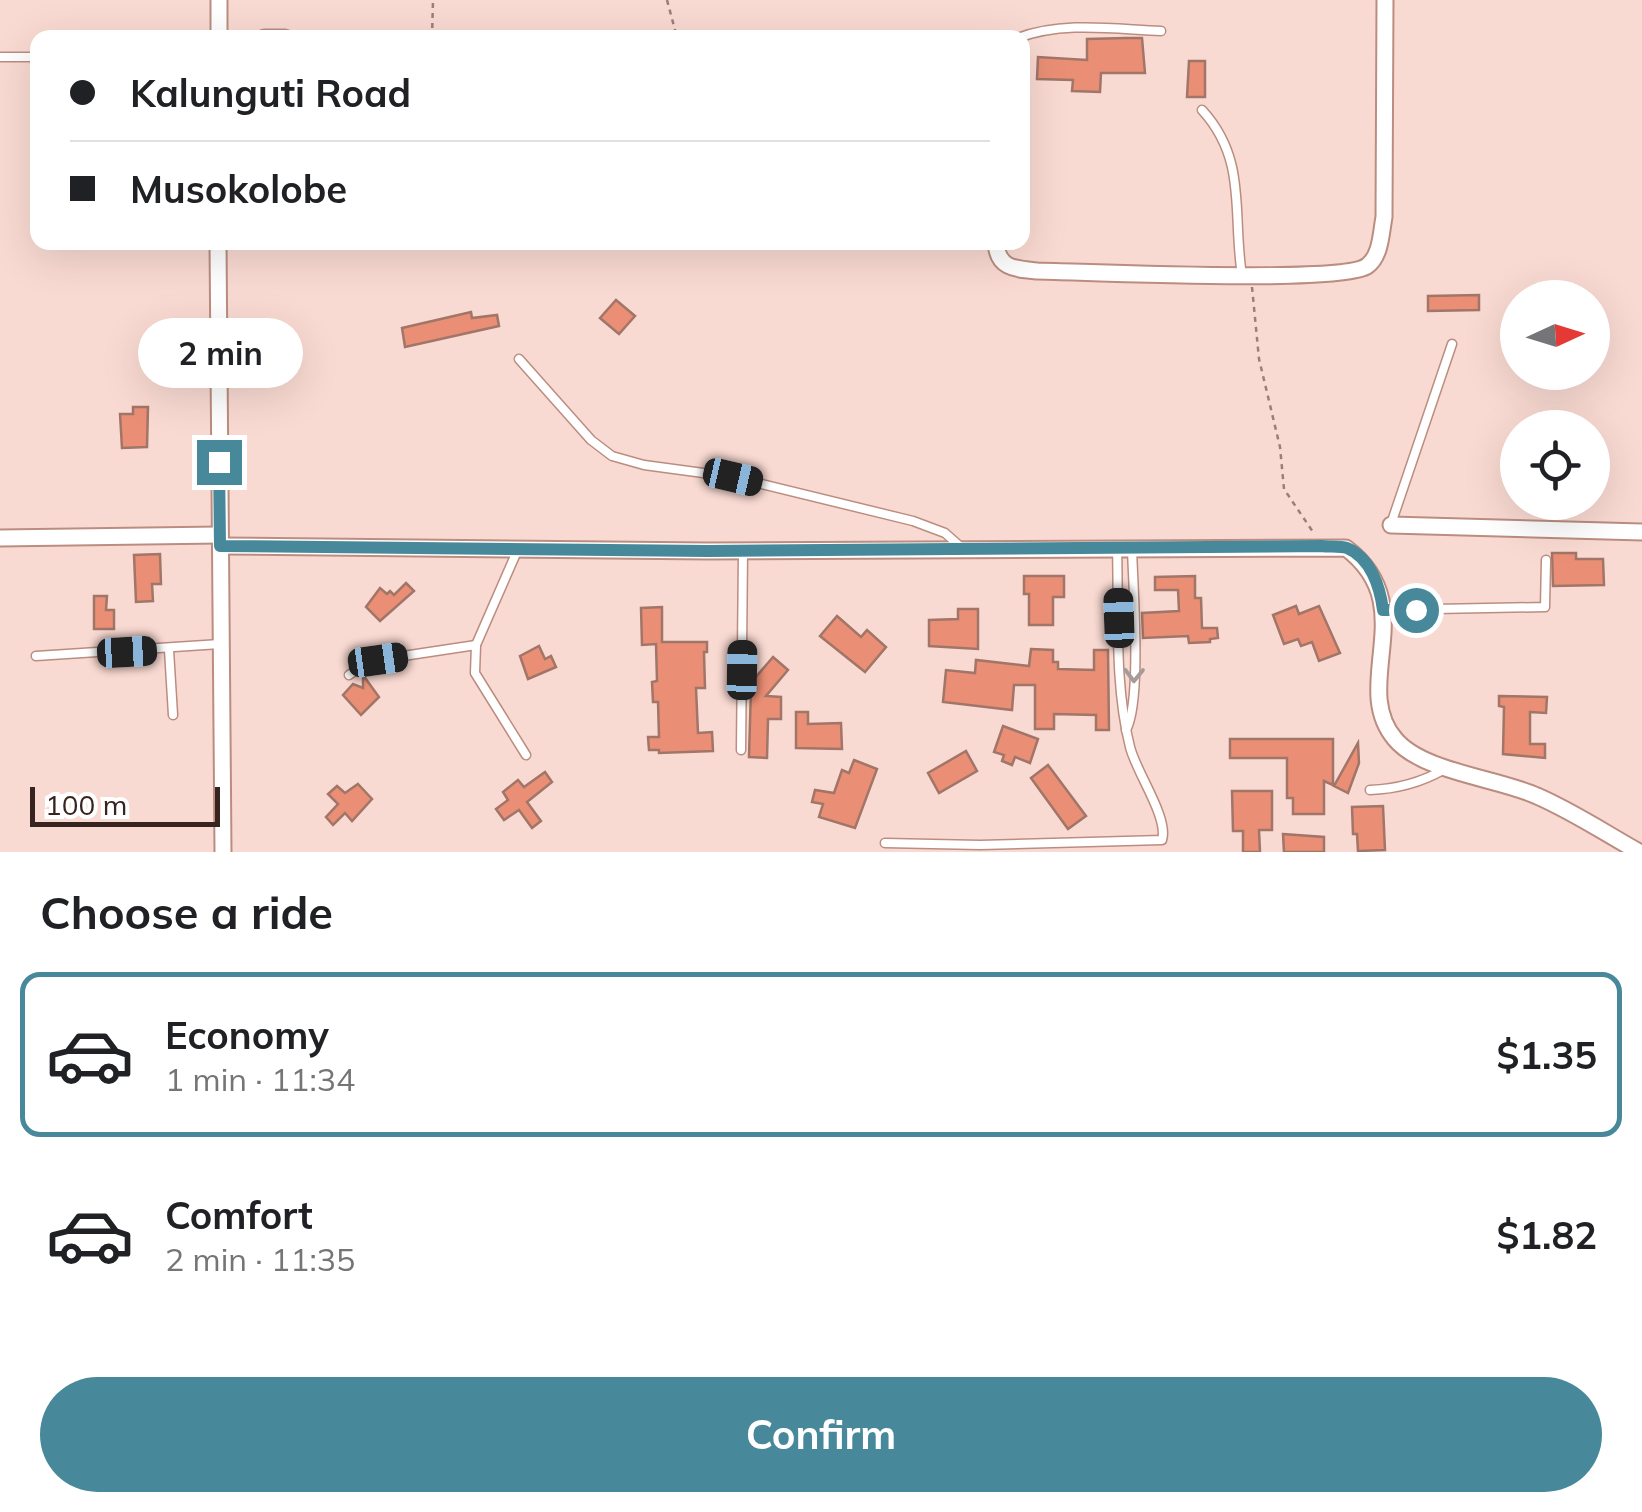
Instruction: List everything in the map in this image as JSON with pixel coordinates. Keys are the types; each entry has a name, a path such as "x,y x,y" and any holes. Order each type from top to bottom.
{"street":[{"path":"219,0 219,30"},
{"path":"996,250 1001,263 1013,268 1247,275 1356,272 1369,265 1378,252 1384,217 1385,0"},
{"path":"218,250 223,852"},
{"path":"1391,525 1642,532"},
{"path":"0,538 743,551 1346,548 1366,563 1379,585 1383,610 1383,721 1400,745 1447,767 1535,795 1639,852"}],"lane":[{"path":"1030,33 1040,29 1088,28 1161,32"},
{"path":"0,57 30,56"},
{"path":"1202,110 1228,146 1236,181 1238,250 1247,275"},
{"path":"1391,525 1452,344"},
{"path":"519,358 592,440 612,456 644,465 733,477 913,521 945,533 963,550"},
{"path":"1124,548 1133,718 1126,730"},
{"path":"885,843 980,845 1162,840 1164,827 1134,762 1122,718 1124,548"},
{"path":"518,549 476,645 475,673 526,755"},
{"path":"742,750 743,551"},
{"path":"1383,610 1545,607 1546,560"},
{"path":"36,656 220,644"},
{"path":"350,674 370,661 476,645"},
{"path":"169,650 173,715"},
{"path":"1370,790 1394,789 1426,780 1447,767"}],"path":[{"path":"432,30 433,0"},
{"path":"667,0 678,30"},
{"path":"1247,275 1260,359 1280,447 1284,489 1322,546"}],"building":[{"path":"1142,38 1145,73 1101,73 1100,92 1072,91 1073,80 1037,79 1038,57 1087,60 1087,39"},
{"path":"1189,61 1205,61 1205,97 1187,97"},
{"path":"1479,295 1479,310 1428,311 1428,296"},
{"path":"616,300 635,316 619,334 600,318"},
{"path":"471,312 472,318 497,315 499,326 405,347 402,328"},
{"path":"133,407 148,407 147,447 122,448 120,414 133,414"},
{"path":"1552,553 1576,553 1576,559 1603,559 1604,585 1553,586"},
{"path":"160,554 161,584 152,584 153,601 136,602 134,555"},
{"path":"1024,576 1064,576 1064,597 1053,597 1053,625 1029,625 1029,594 1024,594"},
{"path":"1195,576 1195,598 1201,598 1202,628 1217,628 1218,638 1189,643 1188,636 1143,638 1142,613 1179,611 1178,590 1155,590 1155,577"},
{"path":"406,583 414,591 380,621 366,607 380,588 394,595"},
{"path":"94,596 107,596 106,610 114,610 114,629 94,629"},
{"path":"1296,606 1299,614 1319,606 1340,653 1319,661 1312,642 1301,646 1298,639 1284,644 1273,615"},
{"path":"662,607 662,642 707,642 705,688 696,688 698,733 712,732 713,751 649,750 648,737 659,737 658,702 653,702 652,682 657,681 656,644 642,645 641,608"},
{"path":"958,609 978,609 978,649 929,646 929,620 958,619"},
{"path":"837,616 861,637 867,630 886,647 865,672 820,636"},
{"path":"539,646 545,659 551,656 556,667 528,679 520,656"},
{"path":"1031,649 1053,650 1053,662 1058,662 1058,669 1094,670 1094,650 1108,650 1109,730 1096,730 1096,715 1054,714 1054,729 1035,729 1035,685 1014,685 1012,710 943,702 946,670 975,673 976,660 1029,666"},
{"path":"773,657 788,670 766,696 781,697 781,719 768,719 767,758 749,757 751,688 756,688 755,678"},
{"path":"363,675 379,697 361,715 343,695 353,684 363,688"},
{"path":"1499,696 1547,697 1546,713 1530,712 1530,744 1545,744 1545,758 1503,754 1504,707 1499,706"},
{"path":"796,712 808,712 808,724 841,723 842,749 796,748"},
{"path":"1003,726 1038,739 1030,763 1015,757 1012,765 1002,761 1004,755 994,752"},
{"path":"1230,739 1333,739 1333,785 1324,781 1324,814 1293,814 1293,798 1287,798 1287,758 1230,758"},
{"path":"1358,743 1359,763 1348,793 1334,786"},
{"path":"966,751 977,771 939,793 928,773"},
{"path":"854,760 877,769 855,828 819,817 823,804 812,802 815,790 834,793 842,770 849,773"},
{"path":"1048,765 1086,816 1068,829 1031,778"},
{"path":"545,772 552,782 527,802 541,821 532,828 519,810 504,820 496,809 508,800 503,792 518,780 524,787"},
{"path":"358,784 372,799 352,821 345,813 333,825 326,817 338,804 328,794 337,786 345,793"},
{"path":"1232,791 1272,791 1272,830 1259,830 1260,852 1243,852 1243,831 1233,831"},
{"path":"1383,806 1385,850 1358,851 1352,807"},
{"path":"1283,834 1324,837 1324,852 1284,852"}],"route":[{"path":"219,462 220,546 708,551 1322,546 1346,548 1366,563 1379,585 1383,610 1416,610"}]}
